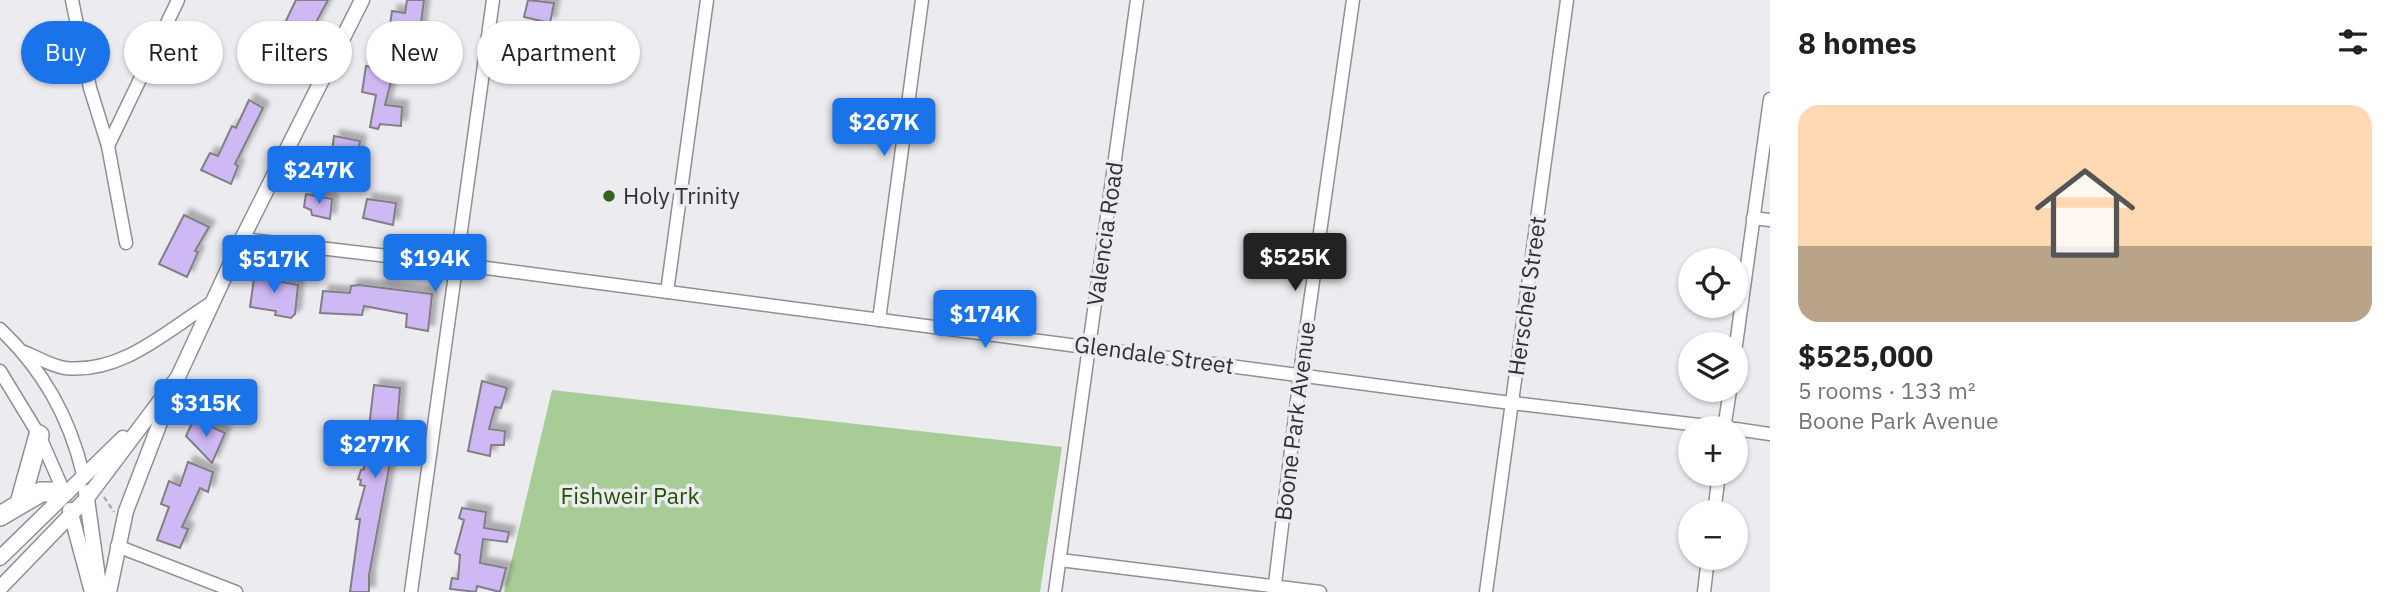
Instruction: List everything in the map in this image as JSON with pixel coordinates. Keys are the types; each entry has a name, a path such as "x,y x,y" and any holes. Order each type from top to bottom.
{"highway":[{"path":"20,503 39,435"},
{"path":"0,516 41,492 64,492"}],"street":[{"path":"72,0 90,88 108,146 126,243"},
{"path":"108,146 178,0"},
{"path":"109,592 117,546 148,448 178,377 242,239 362,0"},
{"path":"411,592 494,0"},
{"path":"667,292 707,0"},
{"path":"879,320 922,0"},
{"name":"Valencia Road","path":"1055,592 1137,0"},
{"name":"Boone Park Avenue","path":"1274,589 1353,0"},
{"name":"Herschel Street","path":"1486,592 1567,0"},
{"path":"1738,332 1770,99"},
{"path":"1753,218 1770,220"},
{"name":"Glendale Street","path":"242,239 456,264 1678,423"},
{"path":"24,352 62,368 108,365 135,353 211,303"},
{"path":"0,329 41,373 65,416 83,474 100,592"},
{"path":"0,371 39,435 64,492 92,592"},
{"path":"0,588 72,515 178,377"},
{"path":"0,558 64,492 145,418"},
{"name":"Glendale Street","path":"1748,431 1770,434"},
{"path":"117,546 236,592"},
{"path":"1060,560 1274,589 1320,592"},
{"path":"1704,592 1707,570"}],"path":[{"path":"103,494 110,510 117,513"}],"green space":[{"name":"Fishweir Park","path":"552,390 1062,447 1040,592 504,592"}],"building":[{"path":"296,0 328,0 317,21 286,21"},
{"path":"407,0 424,0 421,21 391,21 392,11 405,13"},
{"path":"528,0 554,3 550,21 524,17"},
{"path":"366,66 366,84 390,84 385,105 402,107 401,126 380,124 378,129 370,127 376,95 362,92"},
{"path":"249,100 263,108 235,164 238,166 231,184 201,170 210,153 218,156 232,126 236,128"},
{"path":"334,136 360,141 357,157 350,156 342,188 327,190 318,180 319,165 330,167"},
{"path":"306,194 332,199 330,219 312,215 311,210 304,207"},
{"path":"367,199 396,203 393,225 363,218"},
{"path":"184,215 209,227 195,251 198,252 187,277 159,264"},
{"path":"255,271 273,273 272,280 298,285 295,314 291,318 275,315 276,311 250,307"},
{"path":"351,286 432,294 428,331 406,327 407,314 364,306 362,315 320,313 323,291 350,293"},
{"path":"482,381 507,388 501,408 495,407 489,429 505,431 504,445 491,445 490,456 468,451"},
{"path":"374,385 400,388 397,425 369,575 369,592 350,592 360,519 356,519 365,486 360,485 361,480 358,479 364,469"},
{"path":"194,419 225,433 212,463 186,436"},
{"path":"188,462 213,472 208,492 200,488 182,527 188,529 180,548 157,540 169,507 161,504 169,481 180,486"},
{"path":"462,508 486,512 484,528 509,532 507,542 483,539 480,563 506,568 500,592 477,586 476,592 450,589 452,578 458,579 460,555 455,553 464,520 459,518"}],"place":[{"name":"Holy Trinity","path":"609,196"}]}
